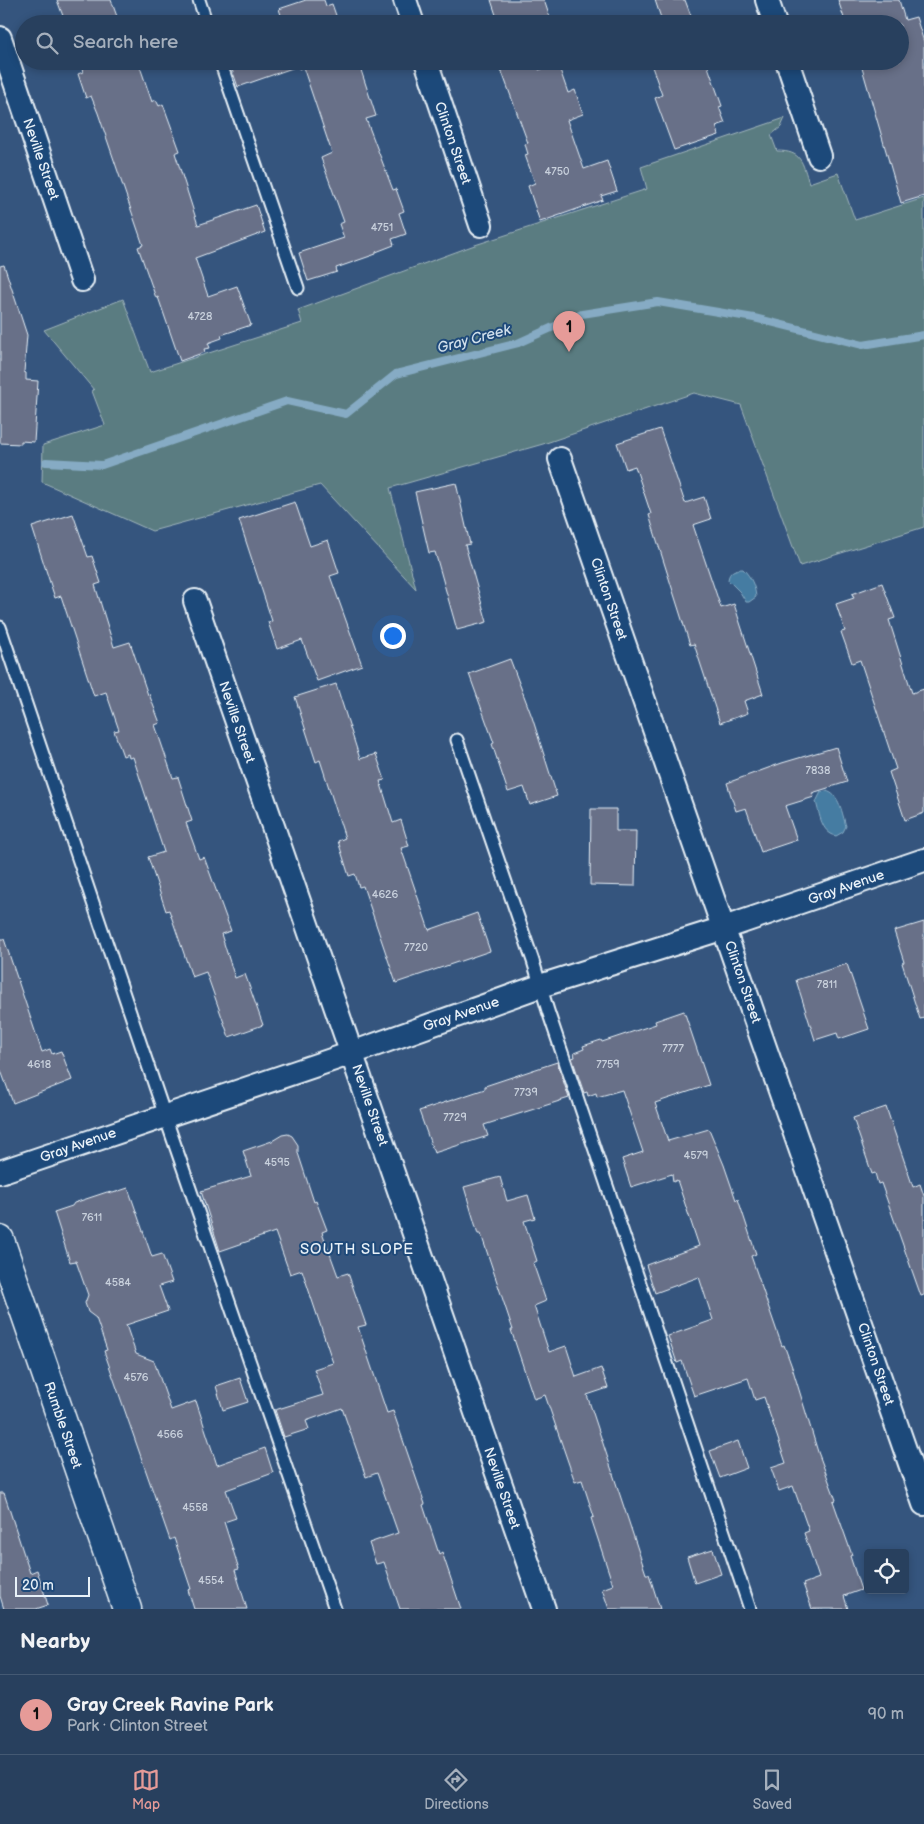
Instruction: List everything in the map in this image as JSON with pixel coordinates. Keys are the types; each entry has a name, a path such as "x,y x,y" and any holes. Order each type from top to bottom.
{"street":[{"path":"405,0 410,15"},
{"path":"767,0 772,15"},
{"name":"Neville Street","path":"0,38 82,280"},
{"name":"Clinton Street","path":"429,70 481,225"},
{"path":"790,70 819,156"},
{"name":"Clinton Street","path":"560,459 924,1504"},
{"name":"Neville Street","path":"194,601 544,1609"},
{"name":"Gray Avenue","path":"0,1172 352,1053 540,986 724,928 924,860"},
{"name":"Rumble Street","path":"0,1240 127,1609"}],"lane":[{"path":"199,0 204,15"},
{"path":"223,70 298,288"},
{"path":"0,629 335,1609"},
{"path":"457,740 534,961 540,986 750,1609"}],"green space":[{"path":"785,118 781,127 771,135 777,151 792,153 800,159 809,183 838,173 855,220 924,198 924,527 800,566 741,405 694,393 543,444 390,488 416,589 320,485 152,531 42,482 43,445 105,425 92,391 94,390 44,330 123,299 150,372 302,323 298,310 472,246 647,189 641,167"}],"water":[{"path":"743,569 754,585 756,597 749,602 746,602 740,592 728,580 733,571"},
{"path":"821,792 831,793 837,800 846,826 843,832 836,836 824,827 816,802"}],"building":[{"path":"57,0 111,0 116,15 63,15"},
{"path":"306,0 324,0 326,6 332,4 336,15 281,15 279,9"},
{"path":"491,0 544,0 549,15 496,15"},
{"path":"655,0 685,0 691,15 660,15"},
{"path":"838,0 899,0 904,15 843,15"},
{"path":"916,17 924,42 924,196 901,203 863,70 909,70 909,19"},
{"path":"82,70 141,70 152,102 156,100 159,106 163,104 180,151 175,153 198,225 256,205 265,232 195,258 208,296 237,286 251,325 221,335 222,338 208,343 210,348 204,349 205,352 180,361 138,247 143,245 98,113 91,96 86,98 78,74 83,72"},
{"path":"232,70 287,70 238,87"},
{"path":"304,70 361,70 376,116 366,119 393,190 396,189 404,211 399,213 406,234 392,239 394,245 376,252 376,254 336,268 337,272 308,281 299,253 344,238 339,224 344,222 321,158 332,153"},
{"path":"501,70 560,70 568,93 575,90 583,114 567,120 584,169 607,161 617,191 601,196 603,200 540,222 528,186 535,183 525,155 528,154 525,144 528,143"},
{"path":"653,70 709,70 722,106 719,107 725,123 716,126 719,135 674,150 655,98 662,95"},
{"path":"4,265 27,335 24,372 26,373 26,380 38,381 34,442 21,441 21,444 0,443 0,266"},
{"path":"660,429 685,503 704,497 711,519 693,525 721,608 734,604 763,694 744,701 748,713 720,723 694,644 690,645 635,466 626,469 617,443"},
{"path":"456,483 470,544 465,545 487,622 457,630 435,552 429,553 415,492"},
{"path":"295,502 310,546 328,540 339,573 330,576 362,665 317,681 302,640 277,649 268,622 272,621 239,520"},
{"path":"73,514 88,557 92,556 101,583 95,585 114,647 130,642 148,695 160,723 155,725 173,778 178,777 192,821 186,823 199,859 204,857 231,931 221,934 235,978 245,974 263,1025 229,1037 206,972 192,977 169,910 166,911 148,857 164,852 133,757 129,758 128,754 123,756 114,731 119,730 106,692 94,696 61,596 55,598 32,527"},
{"path":"882,583 895,618 889,620 912,693 924,689 924,813 905,820 889,772 896,769 860,660 852,663 841,632 845,631 836,604 854,598 852,594"},
{"path":"510,659 532,717 557,796 530,805 524,787 508,792 492,744 494,743 469,674"},
{"path":"336,684 360,759 376,754 385,780 380,781 393,823 401,820 409,846 401,848 429,930 477,913 490,951 396,983 363,886 359,887 355,874 349,876 338,841 345,838 320,760 316,762 295,697"},
{"path":"836,747 847,782 812,793 814,797 785,806 797,840 761,852 746,808 736,811 727,783 782,763"},
{"path":"591,809 616,809 616,831 636,831 635,886 590,885"},
{"path":"924,922 924,1018 920,1019 894,931"},
{"path":"0,939 4,939 42,1052 50,1049 52,1054 61,1051 72,1080 13,1103 0,1068"},
{"path":"847,964 869,1029 839,1039 837,1033 815,1040 796,980"},
{"path":"684,1011 709,1085 655,1103 668,1141 709,1129 736,1200 738,1199 756,1254 751,1256 782,1346 784,1345 792,1367 818,1452 836,1500 833,1501 852,1555 850,1556 861,1590 844,1596 848,1609 812,1609 803,1584 819,1578 804,1533 809,1531 793,1486 779,1491 771,1468 786,1463 764,1397 755,1400 748,1378 694,1396 682,1361 677,1363 668,1336 713,1320 699,1277 655,1293 646,1265 699,1246 677,1180 673,1182 672,1174 631,1187 622,1159 643,1152 622,1090 597,1097 596,1093 588,1096 587,1092 584,1093 572,1058 575,1057 574,1053 584,1049 583,1046 601,1040 602,1042 656,1024 655,1021"},
{"path":"557,1062 569,1098 484,1125 488,1136 434,1153 419,1111"},
{"path":"886,1107 913,1187 920,1184 924,1196 924,1295 921,1296 881,1183 878,1184 875,1173 872,1174 853,1118"},
{"path":"288,1134 292,1136 298,1145 298,1153 314,1202 316,1201 327,1230 322,1232 338,1276 348,1273 366,1325 358,1327 387,1413 393,1411 425,1504 423,1505 439,1554 442,1552 461,1609 400,1609 384,1562 376,1564 369,1543 398,1533 377,1473 366,1477 342,1408 306,1421 309,1429 284,1437 275,1410 323,1395 314,1369 333,1363 302,1270 290,1274 275,1232 220,1251 201,1191 251,1176 243,1151"},
{"path":"500,1177 507,1201 528,1195 535,1218 524,1221 537,1261 533,1263 546,1301 534,1306 549,1352 566,1346 576,1377 601,1368 608,1388 587,1395 646,1574 649,1574 660,1609 609,1609 602,1589 613,1585 591,1518 594,1517 582,1480 575,1482 545,1395 534,1399 511,1330 513,1330 481,1234 478,1234 464,1187"},
{"path":"128,1188 152,1257 162,1254 172,1282 159,1286 168,1311 126,1325 136,1354 154,1361 171,1410 196,1401 217,1465 265,1448 273,1473 226,1490 236,1518 224,1522 239,1569 235,1570 247,1609 194,1609 188,1590 191,1589 174,1538 170,1540 104,1351 107,1350 96,1318 88,1312 85,1303 88,1295 76,1261 70,1262 54,1212 107,1192 113,1193"},
{"path":"240,1378 248,1402 223,1410 216,1386"},
{"path":"738,1441 747,1468 720,1478 710,1451"},
{"path":"0,1493 4,1493 30,1573 37,1570 48,1605 36,1609 4,1609 0,1596"},
{"path":"713,1549 721,1574 695,1583 687,1557"}],"waterway":[{"name":"Gray Creek","path":"46,462 102,465 287,401 346,414 396,374 518,343 582,314 658,302 754,318 863,345 924,335"}],"place":[{"name":"Gray Creek Ravine Park","path":"569,352"}],"district":[{"name":"SOUTH SLOPE","path":"357,1249"}]}
